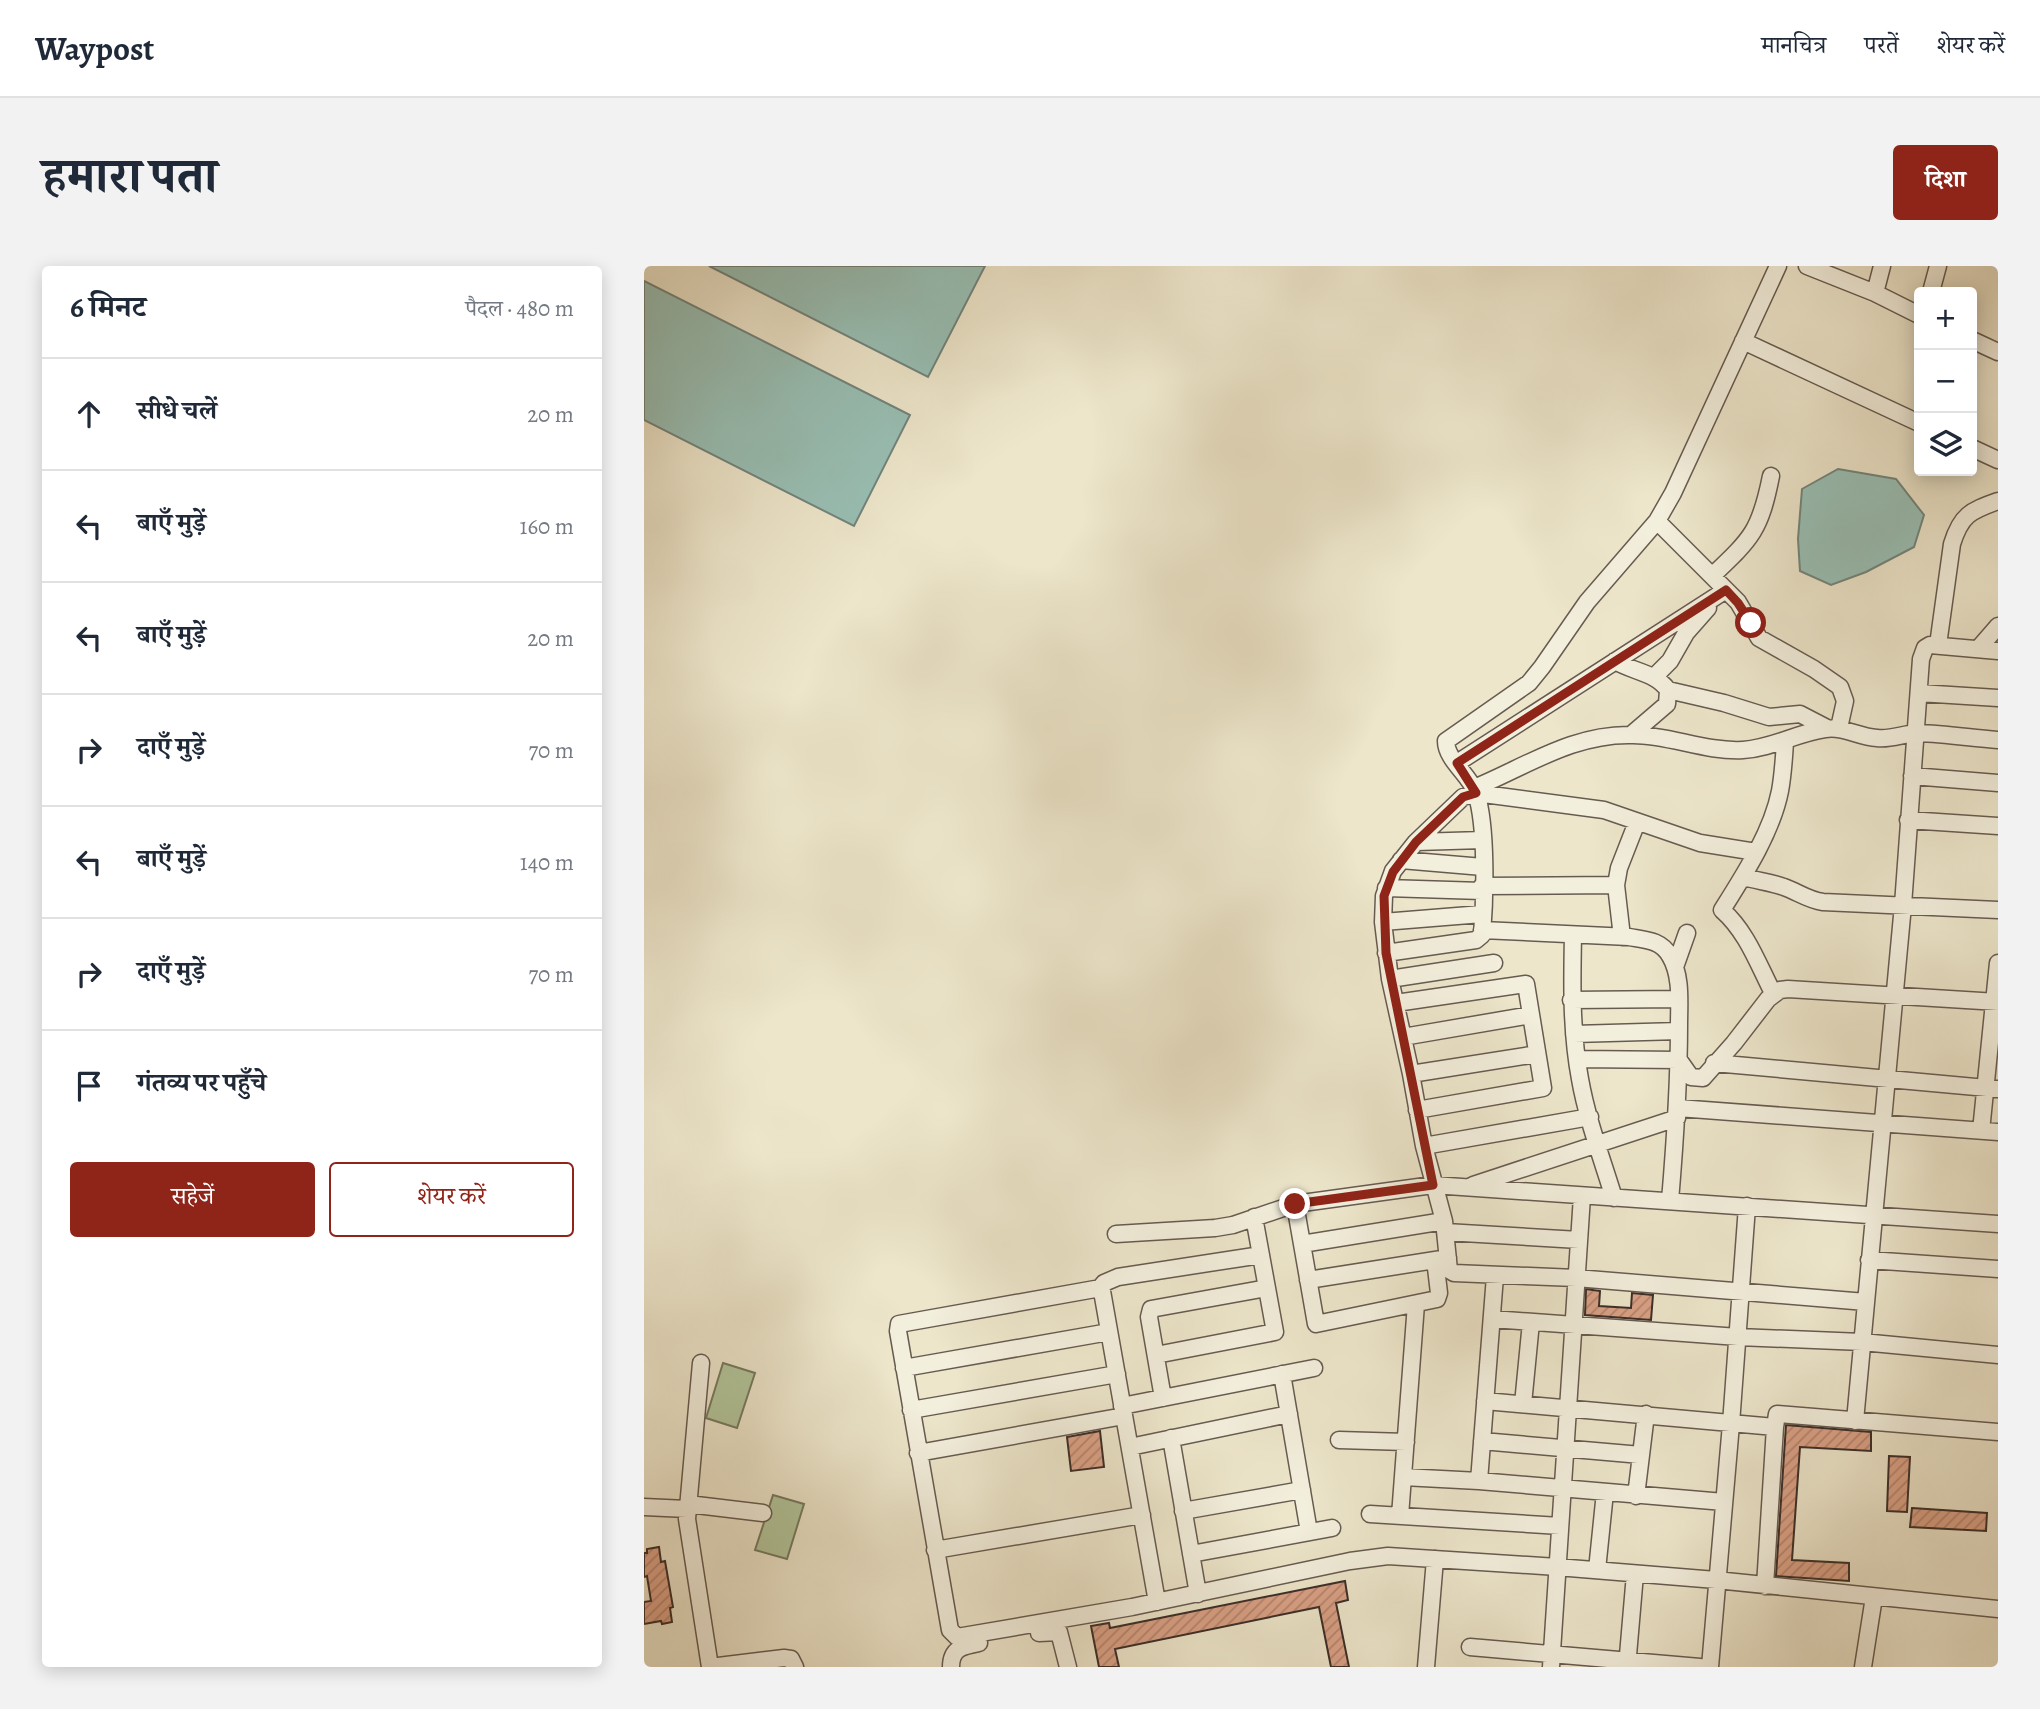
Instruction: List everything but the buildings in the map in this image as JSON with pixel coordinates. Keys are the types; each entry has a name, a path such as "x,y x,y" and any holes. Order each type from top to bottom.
{"street":[{"path":"1386,953 1476,940 1482,935 1483,821 1475,791 1446,746 1449,738 1529,683 1595,592 1657,521 1673,493 1778,266"},
{"path":"1807,266 1875,293 1914,312"},
{"path":"1875,293 1882,266"},
{"path":"1932,287 1938,266"},
{"path":"1743,341 1914,421"},
{"path":"1977,342 1998,352"},
{"path":"1977,450 1998,460"},
{"path":"1712,576 1741,549 1756,529 1765,508 1771,476"},
{"path":"1938,645 1951,551 1957,528 1961,520 1973,511 1998,501"},
{"path":"1657,521 1712,576 1719,595 1746,613 1759,638 1840,687 1845,701 1833,728"},
{"path":"1457,763 1719,595"},
{"path":"1654,676 1670,661 1686,633 1719,595"},
{"path":"1978,649 1998,626"},
{"path":"1855,1421 1903,905 1922,653 1925,648 1938,645 1998,652"},
{"path":"1615,661 1630,670 1654,676 1668,690 1769,717 1800,714 1833,728 1878,739 1916,733 1998,740"},
{"path":"1632,734 1667,704 1668,690"},
{"path":"1919,693 1998,698"},
{"path":"1833,728 1761,748 1741,750 1709,748 1632,734 1574,742 1463,797 1401,860 1386,888 1383,922 1390,979 1424,1146 1445,1227 1448,1261 1452,1273 1576,1278 1866,1302"},
{"path":"1773,993 1746,937 1737,923 1722,910 1744,877 1780,793 1786,741"},
{"path":"1912,776 1998,783"},
{"path":"1475,791 1604,810 1700,843 1756,852"},
{"path":"1908,820 1998,826"},
{"path":"1622,937 1616,885 1619,868 1637,822"},
{"path":"1416,842 1483,840"},
{"path":"1401,860 1483,867"},
{"path":"1744,877 1764,884 1782,886 1810,900 1998,910"},
{"path":"1386,888 1482,889 1616,885"},
{"path":"1383,922 1482,922 1573,935 1622,937 1652,941 1661,945 1675,967 1679,999 1677,1113 1670,1201"},
{"path":"1675,967 1687,933"},
{"path":"1573,935 1571,1000 1577,1059 1590,1117 1614,1198"},
{"path":"1390,979 1494,962"},
{"path":"1981,1131 1992,1088 1998,962"},
{"path":"1396,1003 1526,984 1543,1088 1417,1110"},
{"path":"1679,1060 1691,1077 1703,1078 1773,993 1780,990 1794,988 1996,1002"},
{"path":"1571,1000 1679,999"},
{"path":"1403,1037 1531,1015"},
{"path":"1574,1034 1679,1031"},
{"path":"1411,1074 1537,1054"},
{"path":"1577,1059 1679,1060"},
{"path":"1714,1063 1992,1088"},
{"path":"1465,1188 1677,1113 1882,1123 1998,1132"},
{"path":"1424,1146 1590,1117"},
{"path":"1116,1234 1215,1228 1233,1225 1295,1204 1433,1185 1998,1224"},
{"path":"1551,1661 1582,1196"},
{"path":"1295,1204 1316,1324 1433,1301 1439,1297 1436,1268 1448,1261"},
{"path":"1710,1667 1738,1337 1746,1206"},
{"path":"1156,1355 1275,1332 1254,1217"},
{"path":"1302,1244 1445,1227 1579,1240"},
{"path":"1261,1255 1118,1277 1104,1283 1100,1289 900,1324 898,1331 918,1453 953,1636 961,1638 1069,1619 1388,1556 1716,1580 1998,1609"},
{"path":"1869,1260 1998,1269"},
{"path":"1308,1280 1448,1261"},
{"path":"1479,1481 1495,1276"},
{"path":"1100,1289 1157,1602"},
{"path":"1163,1398 1149,1317 1151,1309 1267,1289"},
{"path":"1400,1516 1416,1304"},
{"path":"1492,1319 1738,1337 1862,1342 1998,1355"},
{"path":"1523,1404 1531,1322"},
{"path":"904,1368 1109,1332"},
{"path":"701,1363 687,1507 709,1667 784,1658 791,1660 795,1667"},
{"path":"918,1453 1123,1411 1163,1398 1314,1368"},
{"path":"911,1410 1117,1374"},
{"path":"1282,1374 1309,1532"},
{"path":"1485,1401 1776,1427"},
{"path":"1636,1496 1646,1414"},
{"path":"1765,1586 1777,1414 1998,1432"},
{"path":"1130,1447 1289,1415"},
{"path":"1171,1438 1198,1594"},
{"path":"1339,1440 1406,1442"},
{"path":"1482,1441 1641,1455"},
{"path":"1403,1477 1724,1502"},
{"path":"1183,1511 1302,1489"},
{"path":"1597,1570 1605,1492"},
{"path":"644,1507 687,1507 764,1513"},
{"path":"1370,1514 1560,1526"},
{"path":"935,1550 1142,1516"},
{"path":"1191,1554 1332,1528"},
{"path":"1426,1667 1435,1559"},
{"path":"1628,1664 1635,1574"},
{"path":"1863,1667 1874,1597"},
{"path":"1069,1619 1078,1667"},
{"path":"951,1667 952,1655 961,1646 1051,1631 1059,1632 1068,1667"},
{"path":"1470,1647 1551,1661 1700,1667"}],"green space":[{"path":"723,1363 755,1373 737,1428 706,1418"},
{"path":"773,1495 804,1504 787,1559 755,1550"}],"water":[{"path":"709,266 985,266 928,377"},
{"path":"644,281 910,415 854,526 644,420"},
{"path":"1838,469 1896,479 1924,515 1914,547 1866,572 1831,585 1800,571 1798,539 1802,489"}],"route":[{"path":"1295,1204 1433,1185 1390,979 1383,922 1384,896 1393,872 1416,842 1463,797 1476,793 1457,763 1726,590 1751,623"}]}
